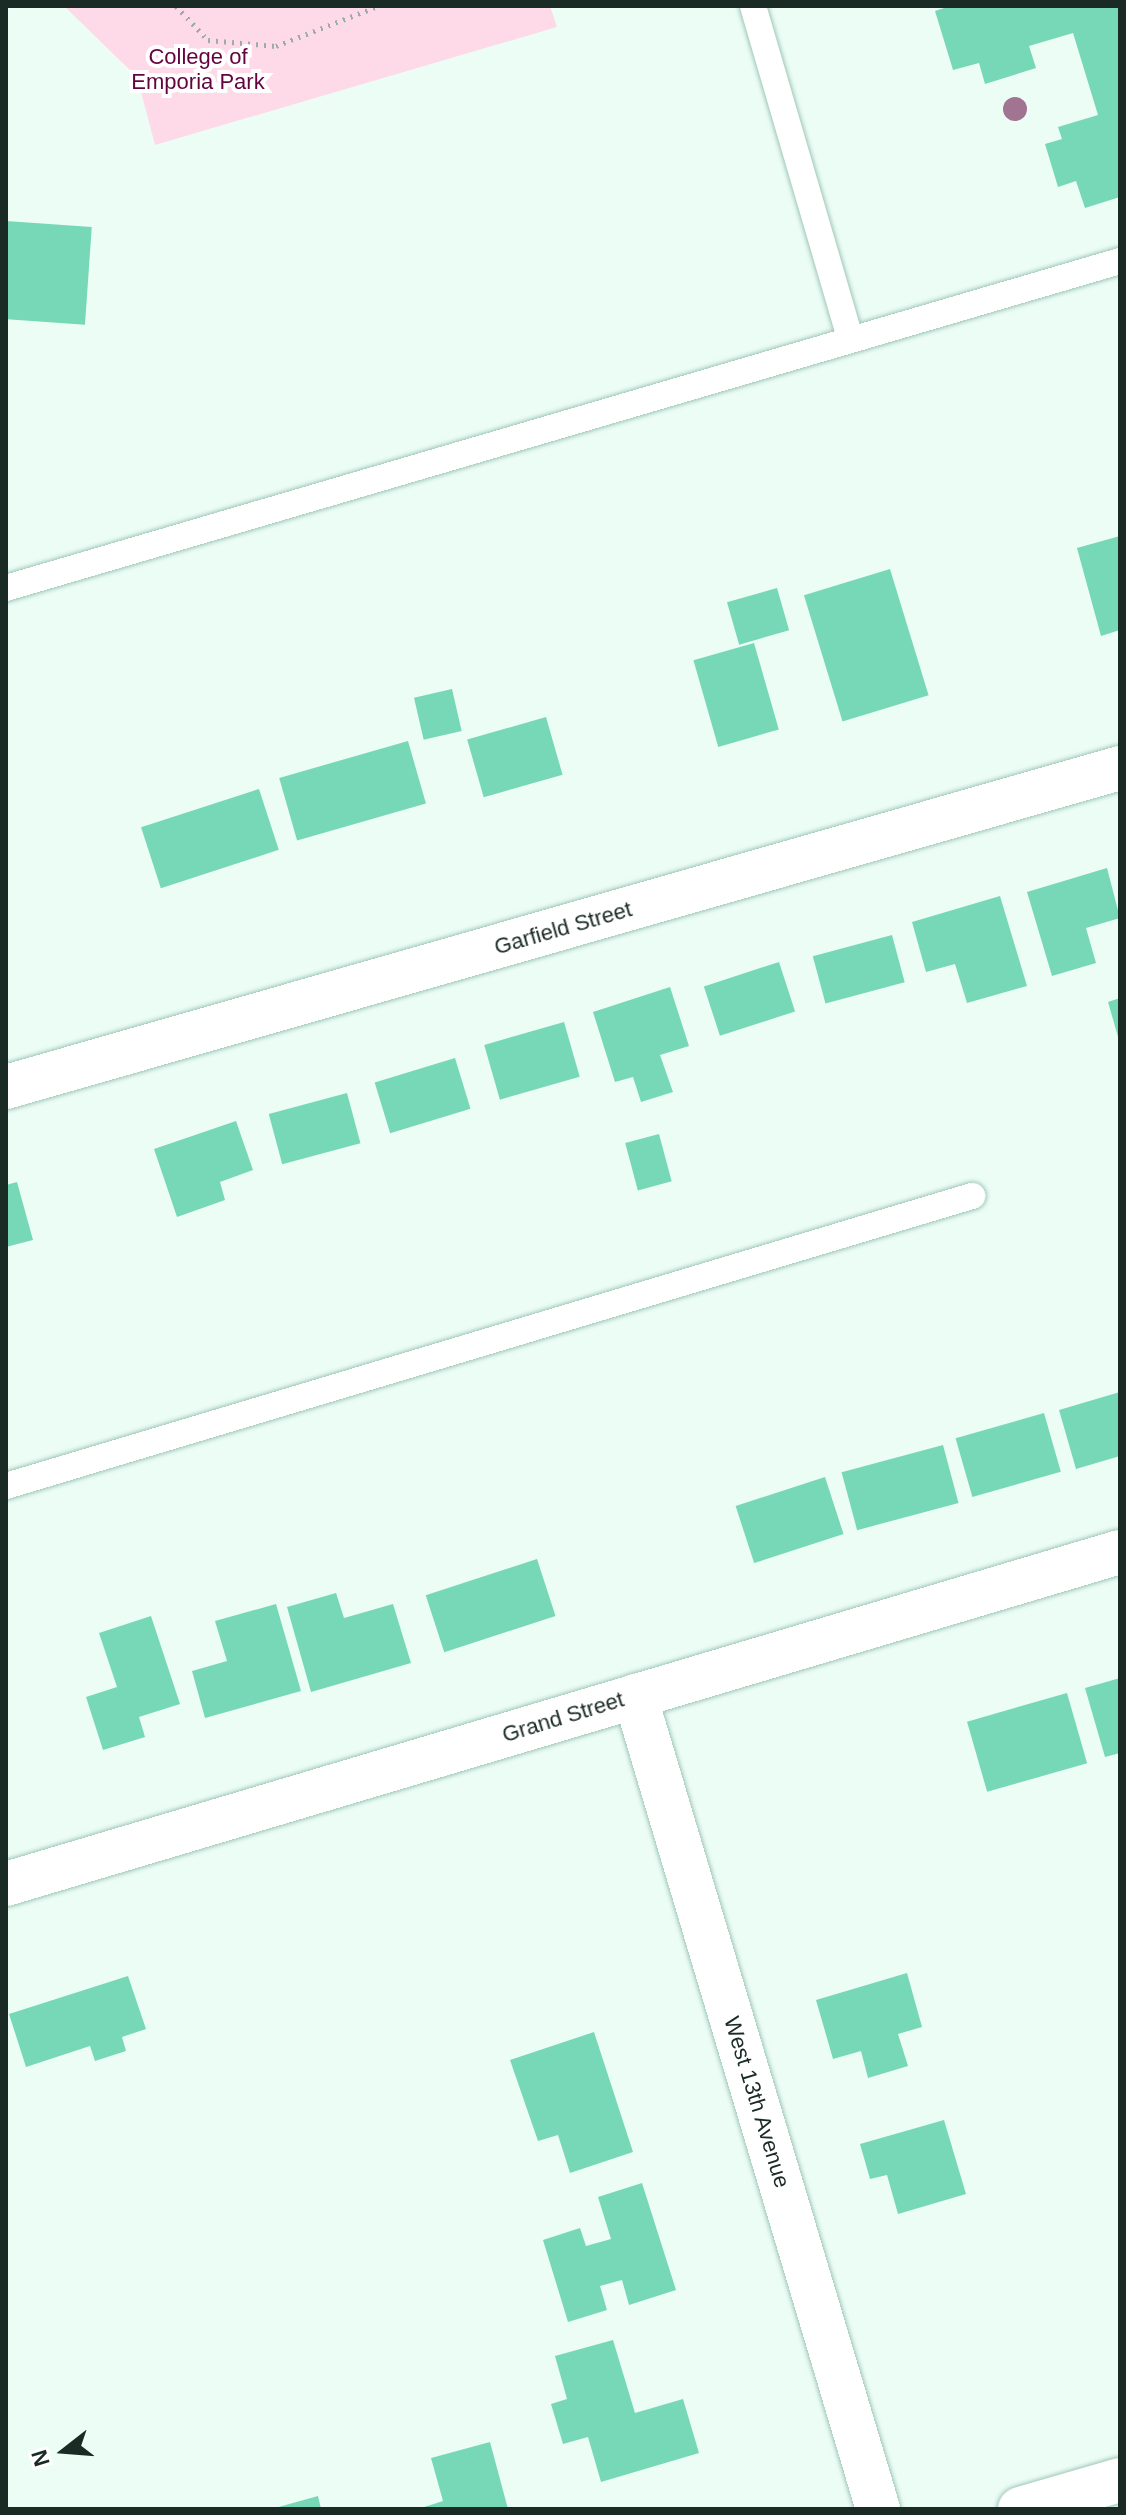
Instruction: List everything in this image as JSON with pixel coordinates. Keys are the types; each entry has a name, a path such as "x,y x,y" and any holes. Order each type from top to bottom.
{"street":[{"name":"Garfield Street","path":"6,1087 1120,768"},
{"name":"Grand Street","path":"6,1884 1120,1552"},
{"name":"West 13th Avenue","path":"635,1696 878,2509"},
{"path":"1020,2509 1120,2480"}],"lane":[{"path":"753,6 850,338"},
{"path":"6,588 1120,261"},
{"path":"6,1486 972,1196"}],"path":[{"path":"176,6 208,40 276,46 378,6"}],"green space":[{"name":"College of Emporia Park","path":"64,6 550,6 557,27 155,145 137,77"}],"building":[{"path":"950,6 1120,6 1120,197 1085,208 1076,181 1058,187 1045,144 1062,139 1058,127 1098,115 1073,33 1029,46 1036,68 985,84 979,63 953,70 935,11"},
{"path":"6,221 92,227 85,325 6,319"},
{"path":"1120,536 1120,630 1101,636 1077,548"},
{"path":"890,569 929,695 843,722 804,595"},
{"path":"777,588 789,630 739,645 727,602"},
{"path":"754,643 779,730 718,747 693,660"},
{"path":"452,689 462,731 424,740 414,698"},
{"path":"546,717 563,775 484,797 467,740"},
{"path":"408,741 426,803 297,840 279,778"},
{"path":"259,789 279,850 161,888 141,827"},
{"path":"1107,868 1120,918 1086,928 1096,963 1052,976 1027,892"},
{"path":"1000,896 1027,986 967,1003 955,964 926,972 912,922"},
{"path":"892,935 905,982 825,1004 813,956"},
{"path":"779,962 795,1011 720,1036 704,986"},
{"path":"670,987 689,1046 660,1055 673,1092 641,1102 633,1077 615,1082 593,1012"},
{"path":"1120,998 1120,1040 1119,1040 1108,1002"},
{"path":"564,1022 580,1077 500,1100 484,1045"},
{"path":"455,1058 470,1109 390,1133 375,1083"},
{"path":"347,1093 360,1143 282,1164 269,1114"},
{"path":"236,1121 253,1170 220,1182 225,1200 177,1217 154,1149"},
{"path":"659,1134 672,1181 638,1190 625,1143"},
{"path":"17,1182 33,1240 6,1247 6,1185"},
{"path":"1120,1392 1120,1456 1076,1469 1059,1410"},
{"path":"1044,1413 1061,1472 972,1497 956,1438"},
{"path":"943,1445 959,1503 857,1530 842,1472"},
{"path":"825,1477 844,1534 754,1563 736,1506"},
{"path":"537,1559 556,1616 444,1652 426,1595"},
{"path":"336,1593 344,1618 393,1604 411,1663 311,1692 287,1607"},
{"path":"276,1604 301,1691 205,1718 192,1671 227,1661 215,1621"},
{"path":"151,1616 180,1704 139,1717 145,1737 103,1750 86,1697 117,1687 99,1633"},
{"path":"1120,1678 1120,1753 1105,1757 1085,1688"},
{"path":"1067,1693 1087,1763 987,1792 967,1722"},
{"path":"907,1973 922,2027 898,2034 908,2066 868,2078 861,2051 833,2059 816,2000"},
{"path":"128,1976 146,2029 122,2037 126,2051 95,2061 90,2046 26,2067 9,2014"},
{"path":"594,2032 633,2152 570,2173 558,2135 538,2141 510,2060"},
{"path":"944,2120 966,2194 898,2214 887,2175 870,2179 860,2144"},
{"path":"642,2183 676,2290 629,2305 622,2280 600,2286 607,2310 568,2322 543,2240 580,2228 586,2246 611,2239 598,2197"},
{"path":"613,2340 635,2413 683,2399 699,2453 601,2482 588,2437 563,2444 551,2404 567,2399 555,2356"},
{"path":"490,2442 508,2509 418,2509 443,2501 431,2458"},
{"path":"318,2496 321,2509 275,2509 275,2508"}]}
